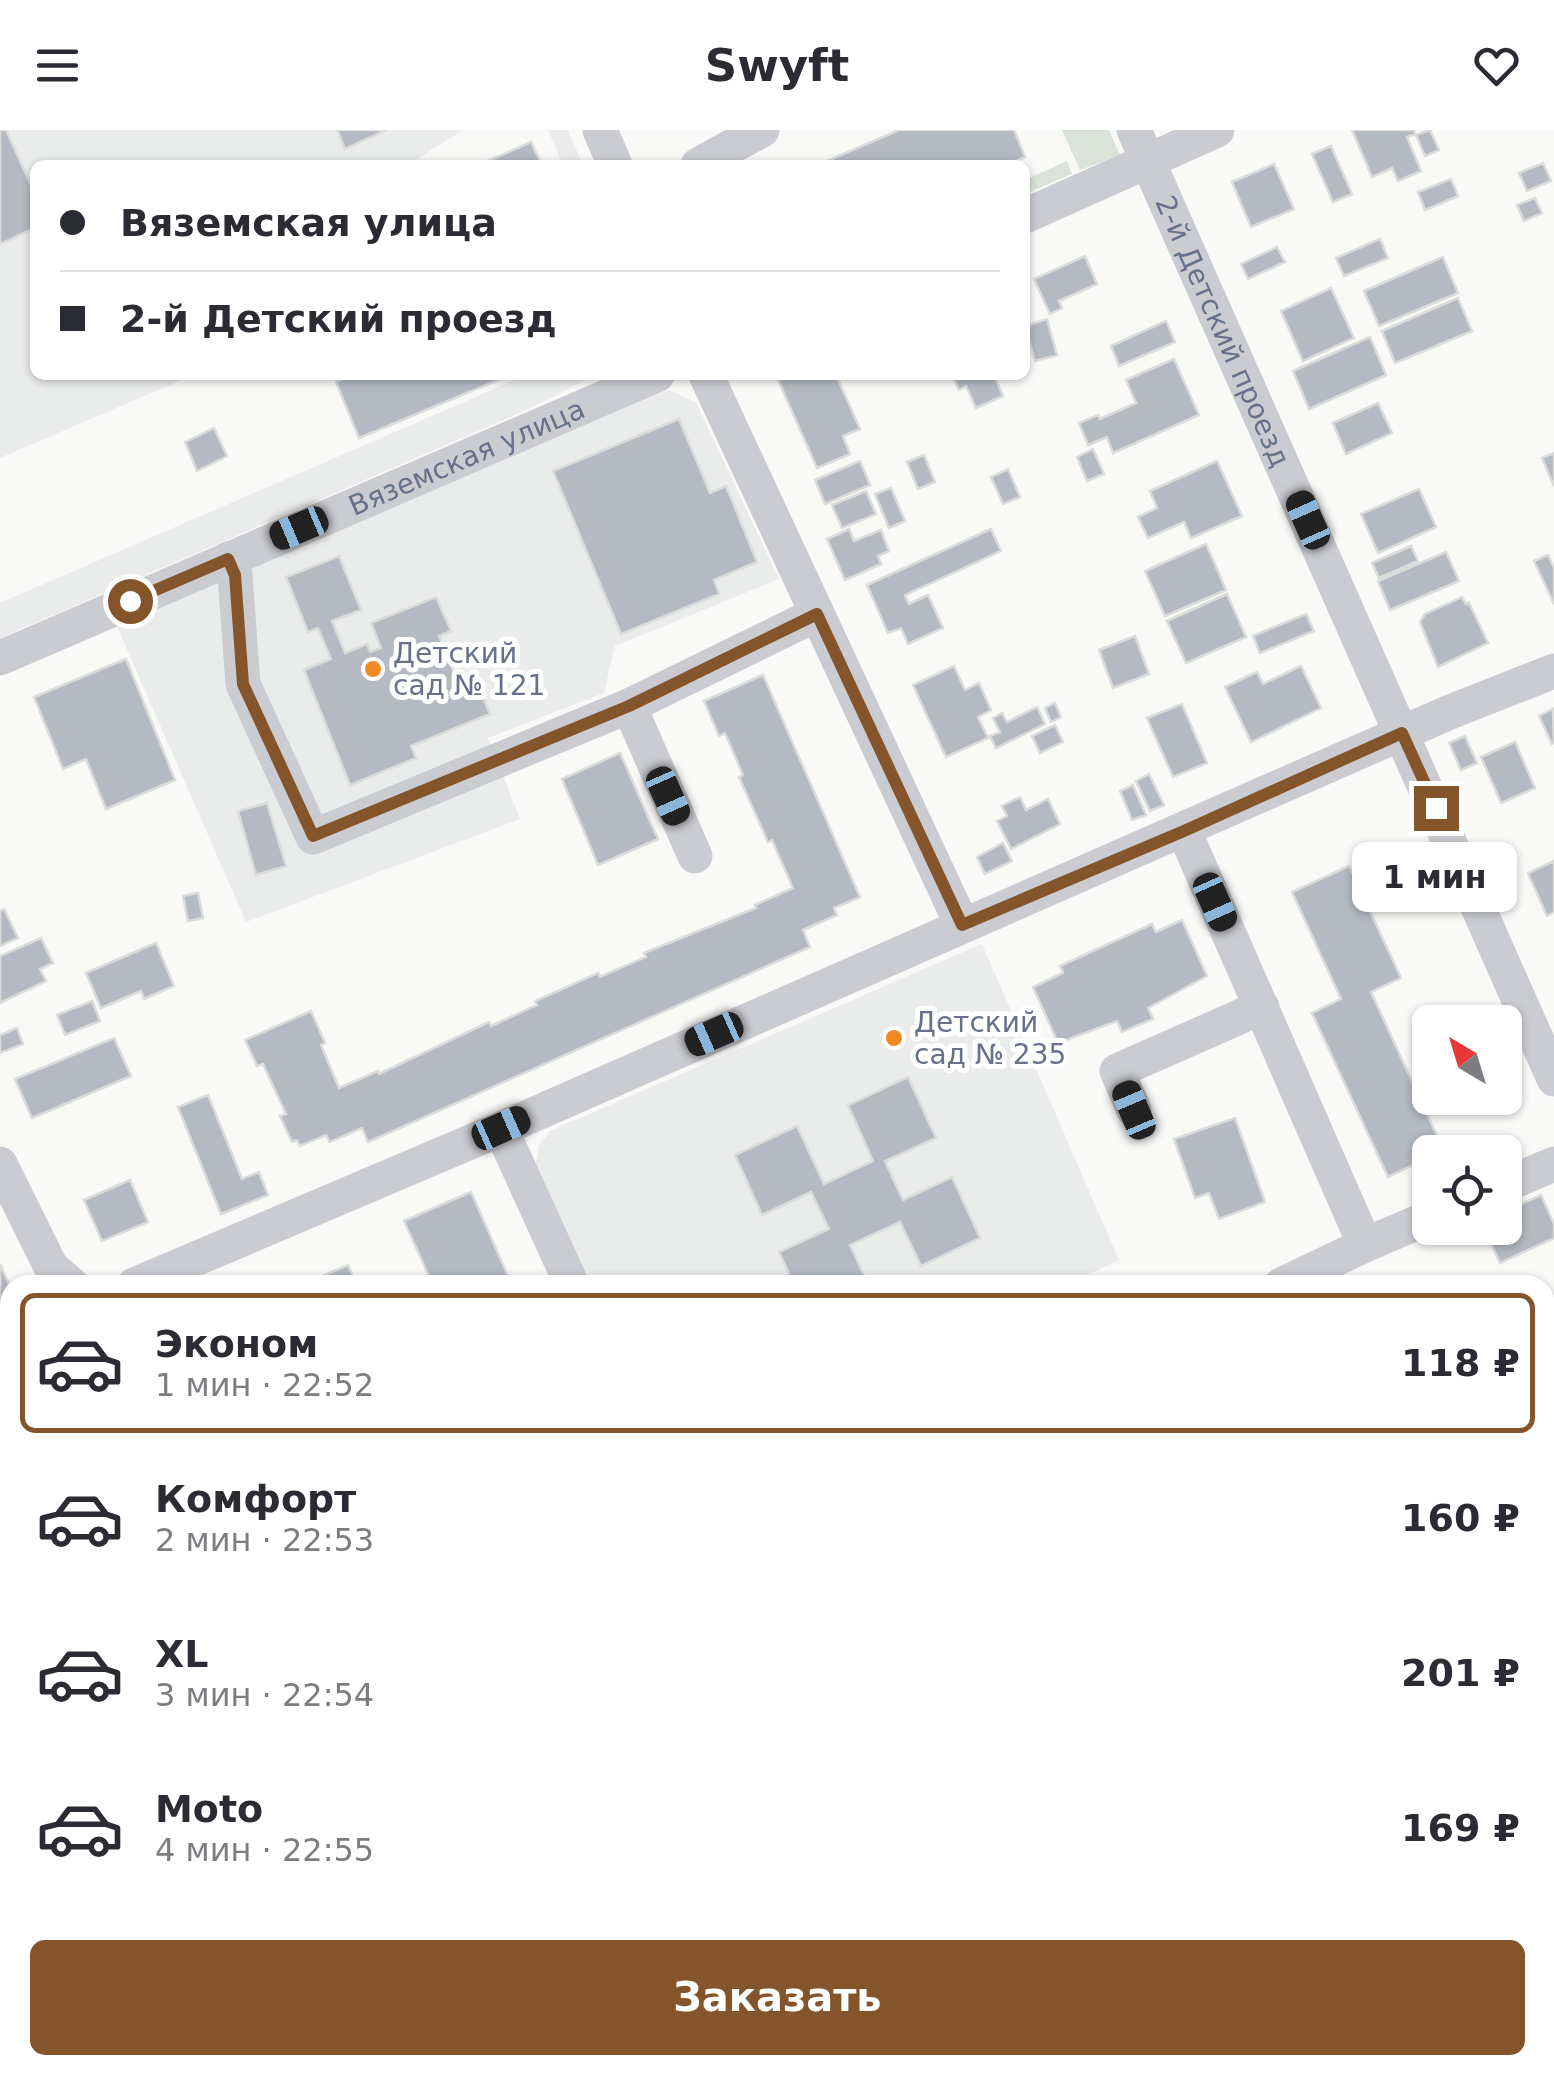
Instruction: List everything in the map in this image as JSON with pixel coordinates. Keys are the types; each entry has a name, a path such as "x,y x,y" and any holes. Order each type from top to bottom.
{"street":[{"path":"600,130 613,160"},
{"path":"707,160 762,130"},
{"name":"2-й Детский проезд","path":"1134,130 1554,1079"},
{"path":"1030,214 1217,130"},
{"name":"Вяземская улица","path":"0,658 645,380"},
{"path":"708,380 962,925"},
{"path":"228,559 235,575 243,684 313,836 629,706 817,614"},
{"path":"157,1275 1402,733 1554,671"},
{"path":"629,706 694,856"},
{"path":"1184,831 1365,1244"},
{"path":"1134,1110 1117,1071 1262,1007"},
{"path":"501,1128 567,1275"},
{"path":"0,1164 51,1267 60,1275"},
{"path":"1522,1177 1554,1164"},
{"path":"1301,1275 1412,1224"}],"shaded area":[{"path":"0,130 464,130 415,160 30,160 30,380 181,380 0,458"},
{"path":"548,130 568,130 581,160 561,160"},
{"path":"1062,130 1109,130 1120,155 1080,170"},
{"path":"1067,161 1072,174 1030,192 1030,178"},
{"path":"514,380 585,380 527,410 0,638 0,603"},
{"name":"Детский сад № 121","path":"668,390 696,402 779,579 615,646 604,693 488,738 520,819 246,922 116,624"},
{"name":"Детский сад № 235","path":"982,944 1119,1260 1087,1275 586,1275 536,1163 539,1145 550,1131"}],"building":[{"path":"0,130 6,130 30,183 30,230 0,244"},
{"path":"337,130 386,130 345,149"},
{"path":"899,130 1014,130 1025,157 1018,160 830,160"},
{"path":"1352,130 1414,130 1415,134 1407,137 1421,171 1398,181 1392,168 1372,177"},
{"path":"1430,130 1439,150 1425,156 1416,135"},
{"path":"531,142 540,160 490,160"},
{"path":"1331,146 1352,194 1333,202 1312,154"},
{"path":"1543,163 1551,181 1527,191 1519,173"},
{"path":"1274,164 1294,209 1251,227 1232,182"},
{"path":"1451,179 1458,196 1425,210 1418,192"},
{"path":"1535,198 1542,213 1524,221 1517,205"},
{"path":"1380,239 1388,258 1344,276 1336,258"},
{"path":"1277,247 1285,262 1248,279 1241,264"},
{"path":"1085,256 1097,284 1059,301 1062,308 1050,314 1034,279"},
{"path":"1443,257 1458,293 1379,326 1364,291"},
{"path":"1331,288 1354,338 1303,361 1281,311"},
{"path":"1458,298 1472,331 1395,363 1382,331"},
{"path":"1047,319 1057,355 1035,361 1030,324"},
{"path":"1166,321 1175,342 1119,366 1111,346"},
{"path":"1370,337 1386,375 1309,409 1293,371"},
{"path":"1174,359 1199,415 1113,453 1107,437 1088,445 1079,423 1098,415 1100,419 1136,403 1126,380"},
{"path":"341,380 498,380 359,438 336,382"},
{"path":"778,380 838,380 860,429 843,436 850,454 817,468"},
{"path":"954,380 996,380 1003,396 976,408 966,386 959,390"},
{"path":"1378,403 1392,433 1346,454 1333,423"},
{"path":"679,419 710,493 726,486 757,562 714,580 719,594 621,634 553,471"},
{"path":"214,428 227,456 197,471 185,442"},
{"path":"1093,449 1104,474 1087,481 1077,457"},
{"path":"1554,453 1554,486 1542,458"},
{"path":"924,455 935,482 918,489 907,462"},
{"path":"860,461 870,485 825,504 815,480"},
{"path":"1217,461 1242,516 1191,538 1184,522 1148,538 1138,517 1157,508 1150,491"},
{"path":"1008,469 1020,497 1003,504 991,477"},
{"path":"891,488 905,521 889,528 875,494"},
{"path":"1419,489 1436,527 1378,553 1361,514"},
{"path":"866,491 876,514 842,528 832,505"},
{"path":"849,529 854,541 881,530 889,551 878,556 881,564 845,580 827,539"},
{"path":"991,529 1001,551 905,595 909,604 928,595 943,628 908,644 901,628 888,633 867,585"},
{"path":"1206,544 1226,590 1165,616 1145,571"},
{"path":"1411,546 1418,561 1379,578 1372,563"},
{"path":"1446,552 1459,581 1390,610 1378,581"},
{"path":"1548,555 1554,568 1554,604 1534,561"},
{"path":"339,556 361,610 332,621 345,653 367,644 370,652 381,648 371,623 436,597 451,631 439,636 461,690 477,683 490,714 411,746 416,758 350,785 304,670 331,659 318,628 308,632 286,577"},
{"path":"1227,594 1246,637 1186,663 1167,621"},
{"path":"1462,597 1469,603 1488,643 1438,667 1420,622 1425,614"},
{"path":"1306,614 1314,631 1260,653 1253,636"},
{"path":"1135,636 1149,674 1113,688 1099,650"},
{"path":"126,659 175,780 106,809 86,759 63,769 34,697"},
{"path":"954,666 965,690 979,683 991,710 978,717 988,738 946,757 913,685"},
{"path":"1301,666 1321,708 1251,742 1225,687 1257,672 1263,684"},
{"path":"763,675 860,897 834,908 837,915 803,930 810,947 368,1142 362,1128 330,1142 326,1135 300,1146 297,1140 292,1142 280,1116 286,1114 263,1064 257,1066 245,1040 311,1011 339,1088 378,1071 379,1074 489,1022 491,1026 537,1005 535,1001 646,957 644,953 756,908 755,905 793,888 739,777 743,775 725,733 719,736 704,701"},
{"path":"1055,703 1061,717 1051,722 1045,708"},
{"path":"1182,704 1207,763 1173,777 1147,718"},
{"path":"1037,707 1045,724 996,748 990,736 1000,732 993,718 1002,713 1007,722"},
{"path":"1553,709 1554,743 1552,744 1539,716"},
{"path":"1055,725 1063,742 1040,753 1032,736"},
{"path":"1465,736 1477,763 1461,770 1449,743"},
{"path":"1515,742 1535,788 1501,803 1481,757"},
{"path":"620,753 658,839 598,865 562,779"},
{"path":"1149,774 1164,805 1150,811 1136,781"},
{"path":"1133,785 1146,815 1132,820 1120,791"},
{"path":"1020,797 1026,810 1048,799 1060,824 1011,849 997,821 1007,816 1002,806"},
{"path":"267,803 286,866 256,875 238,811"},
{"path":"1003,843 1012,861 985,874 977,857"},
{"path":"1554,861 1554,912 1547,916 1528,873"},
{"path":"1349,866 1401,978 1371,992 1412,1081 1412,1115 1427,1115 1437,1135 1412,1135 1412,1166 1388,1177 1312,1013 1341,999 1292,892"},
{"path":"198,893 203,918 188,921 183,896"},
{"path":"4,909 18,938 0,946 0,911"},
{"path":"1182,920 1207,976 1148,1008 1153,1019 1122,1032 1117,1021 1058,1043 1033,987 1063,973 1060,966 1152,924 1156,932"},
{"path":"41,938 53,963 40,969 46,981 0,1003 0,956"},
{"path":"156,943 174,986 144,999 141,991 101,1008 86,973"},
{"path":"92,1001 100,1021 65,1035 57,1015"},
{"path":"17,1028 23,1044 0,1053 0,1035"},
{"path":"114,1038 131,1076 32,1118 15,1079"},
{"path":"908,1077 936,1138 885,1161 903,1200 952,1177 980,1238 921,1266 900,1222 850,1245 864,1275 789,1275 779,1252 829,1229 811,1192 762,1215 735,1155 797,1126 824,1184 873,1161 848,1105"},
{"path":"208,1095 242,1179 259,1172 268,1195 221,1214 178,1107"},
{"path":"1235,1118 1265,1202 1219,1219 1209,1193 1195,1198 1174,1139"},
{"path":"130,1180 148,1222 102,1241 84,1200"},
{"path":"471,1192 508,1275 428,1275 404,1221"},
{"path":"1541,1195 1554,1224 1554,1238 1500,1263 1492,1245 1522,1245 1522,1203"},
{"path":"348,1265 352,1275 324,1275"}],"place":[{"name":"Детский сад № 121","path":"373,669"},
{"name":"Детский сад № 235","path":"894,1038"}],"route":[{"path":"130,601 228,559 235,575 243,684 313,836 629,706 817,614 962,925 1402,733 1436,808"}]}
